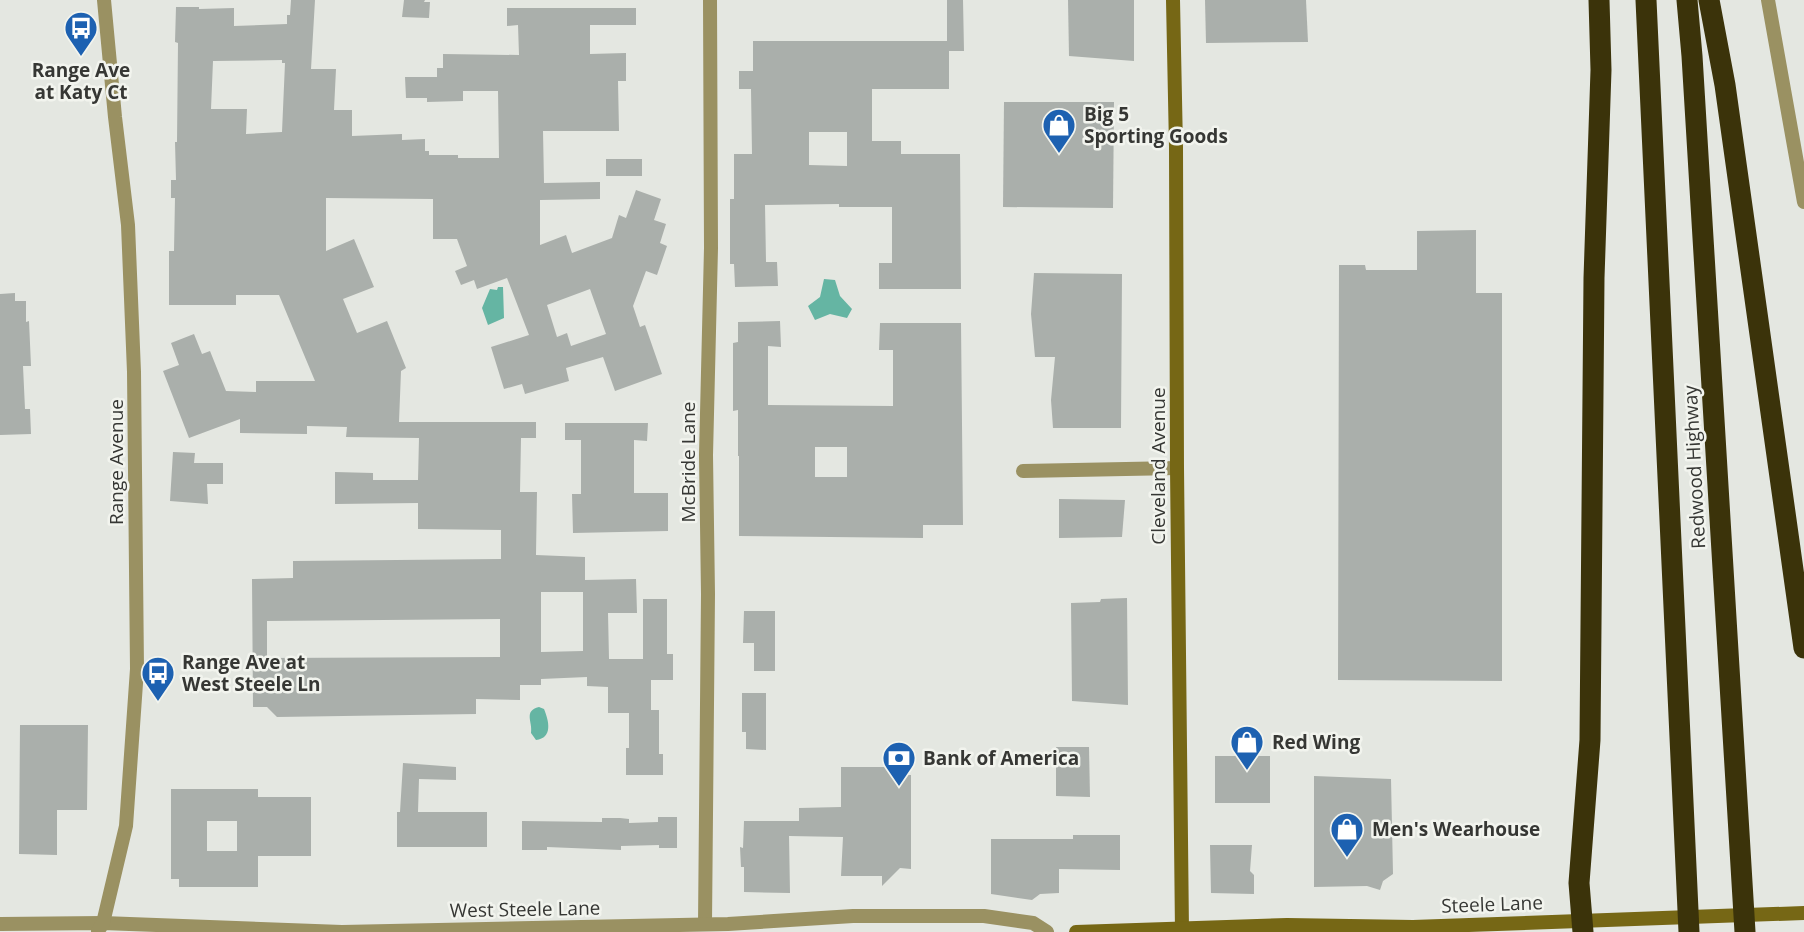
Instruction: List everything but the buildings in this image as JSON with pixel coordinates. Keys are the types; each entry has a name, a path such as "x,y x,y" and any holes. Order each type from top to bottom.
{"highway":[{"path":"1582,926 1580,883 1590,740 1594,278 1601,70 1599,0"},
{"name":"Redwood Highway","path":"1646,0 1689,932"},
{"name":"Redwood Highway","path":"1687,0 1745,932"},
{"path":"1709,0 1725,85 1804,648"}],"main road":[{"name":"Cleveland Avenue","path":"1173,0 1182,930"},
{"name":"Steele Lane","path":"1076,932 1287,925 1582,926 1804,913"}],"street":[{"name":"Range Avenue","path":"104,0 128,225 134,372 136,668 126,826 106,928"},
{"name":"McBride Lane","path":"705,925 708,594 706,455 711,248 710,0"},
{"path":"1768,0 1804,202"},
{"path":"1023,471 1177,468"},
{"name":"West Steele Lane","path":"0,924 106,928 398,931 705,925 853,916 984,916 1033,923 1046,932"},
{"path":"106,928 139,932"}],"shaded area":[{"path":"824,279 835,280 840,296 852,309 847,318 830,314 815,320 808,306 820,297"},
{"path":"498,287 503,287 504,318 488,325 482,308 490,289 497,290"},
{"path":"539,707 544,709 548,728 545,736 536,740 531,733 530,714"}],"place":[{"name":"Range Ave at Katy Ct","path":"81,58"},
{"name":"Big 5 Sporting Goods","path":"1059,155"},
{"name":"Range Ave at West Steele Ln","path":"158,703"},
{"name":"Red Wing","path":"1247,772"},
{"name":"Bank of America","path":"899,788"},
{"name":"Men's Wearhouse","path":"1347,859"}]}
